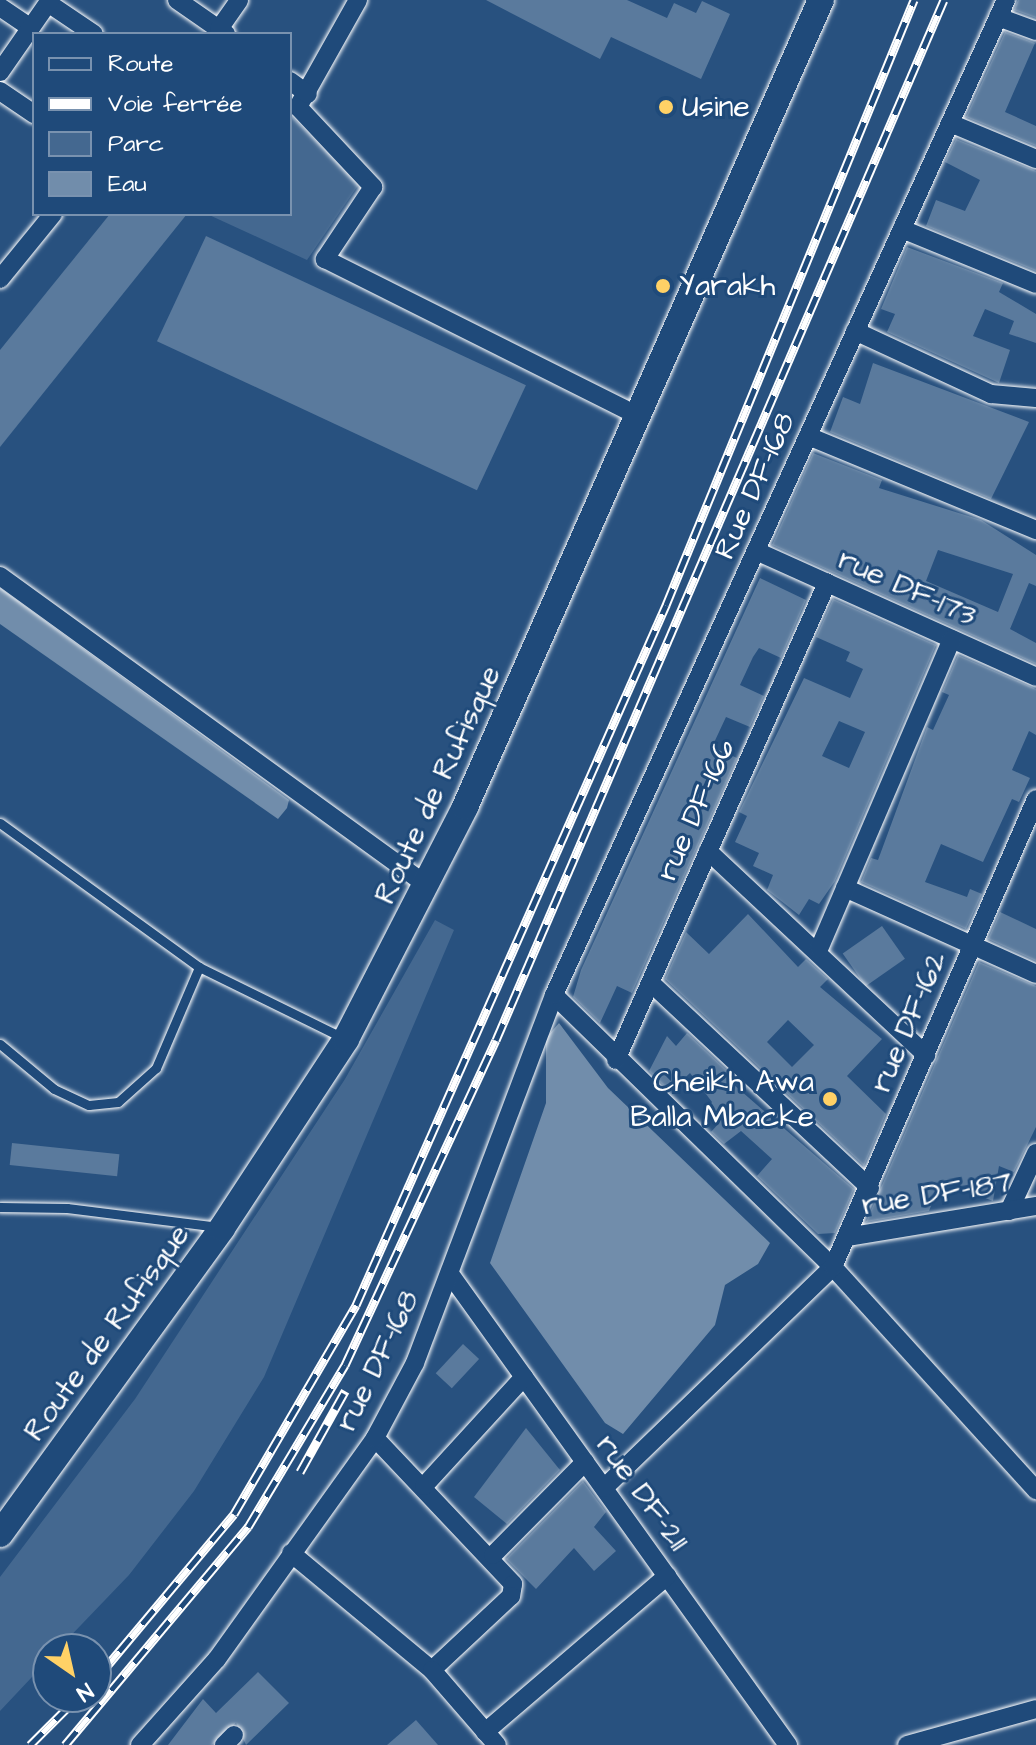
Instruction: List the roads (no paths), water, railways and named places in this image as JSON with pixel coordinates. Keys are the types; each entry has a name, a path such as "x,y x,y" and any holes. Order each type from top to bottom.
{"main road":[{"name":"Route de Rufisque","path":"0,1534 222,1228 346,1039 428,886 821,0"}],"street":[{"path":"177,0 213,30 239,0"},
{"path":"336,0 356,5 300,113 373,187 325,259 637,415"},
{"path":"0,72 49,2 91,32"},
{"path":"0,7 31,28"},
{"path":"1002,8 1036,31"},
{"name":"Rue DF-168","path":"554,995 1002,8"},
{"path":"292,82 308,94"},
{"path":"0,91 32,113"},
{"path":"950,123 1036,159"},
{"path":"0,279 51,216"},
{"path":"902,229 1036,284"},
{"path":"855,331 991,394 1036,398"},
{"path":"808,436 1036,530"},
{"name":"rue DF-173","path":"756,551 1036,677"},
{"path":"0,576 428,886"},
{"name":"rue DF-166","path":"616,1060 827,583"},
{"path":"819,949 952,639"},
{"name":"rue DF-162","path":"833,1267 870,1188 1036,799"},
{"path":"708,851 819,949 926,1055"},
{"path":"845,888 1036,974"},
{"path":"651,983 870,1188"},
{"path":"554,995 616,1060 833,1267 1036,1490"},
{"name":"rue DF-168","path":"140,1745 217,1659 375,1438 450,1274 554,995"},
{"path":"1009,1211 1036,1153"},
{"name":"rue DF-187","path":"847,1237 1036,1206"},
{"path":"604,1488 833,1267"},
{"name":"rue DF-211","path":"450,1274 788,1745"},
{"path":"424,1486 524,1377"},
{"path":"375,1438 493,1555 513,1584 511,1596 432,1670"},
{"path":"493,1555 585,1462"},
{"path":"291,1553 432,1670 491,1738 667,1576"},
{"path":"907,1745 1036,1709"}],"lane":[{"path":"0,823 199,967 346,1039"},
{"path":"0,1044 54,1089 89,1105 118,1102 156,1068 199,967"},
{"path":"0,1207 67,1208 222,1228"}],"water":[{"path":"0,588 289,800 287,808 278,819 0,624"},
{"path":"559,1023 608,1088 770,1243 758,1264 725,1285 715,1325 623,1434 605,1423 490,1263 546,1103 546,1038"}],"railway":[{"path":"112,1660 234,1514 356,1305 666,605 914,0"},
{"path":"65,1745 248,1527 345,1365 496,1040 944,0"},
{"path":"300,1472 345,1391"},
{"path":"30,1745 62,1713"}],"place":[{"name":"Usine","path":"666,107"},
{"name":"Yarakh","path":"663,286"},
{"name":"Cheikh Awa Balla Mbacke","path":"830,1099"}]}
